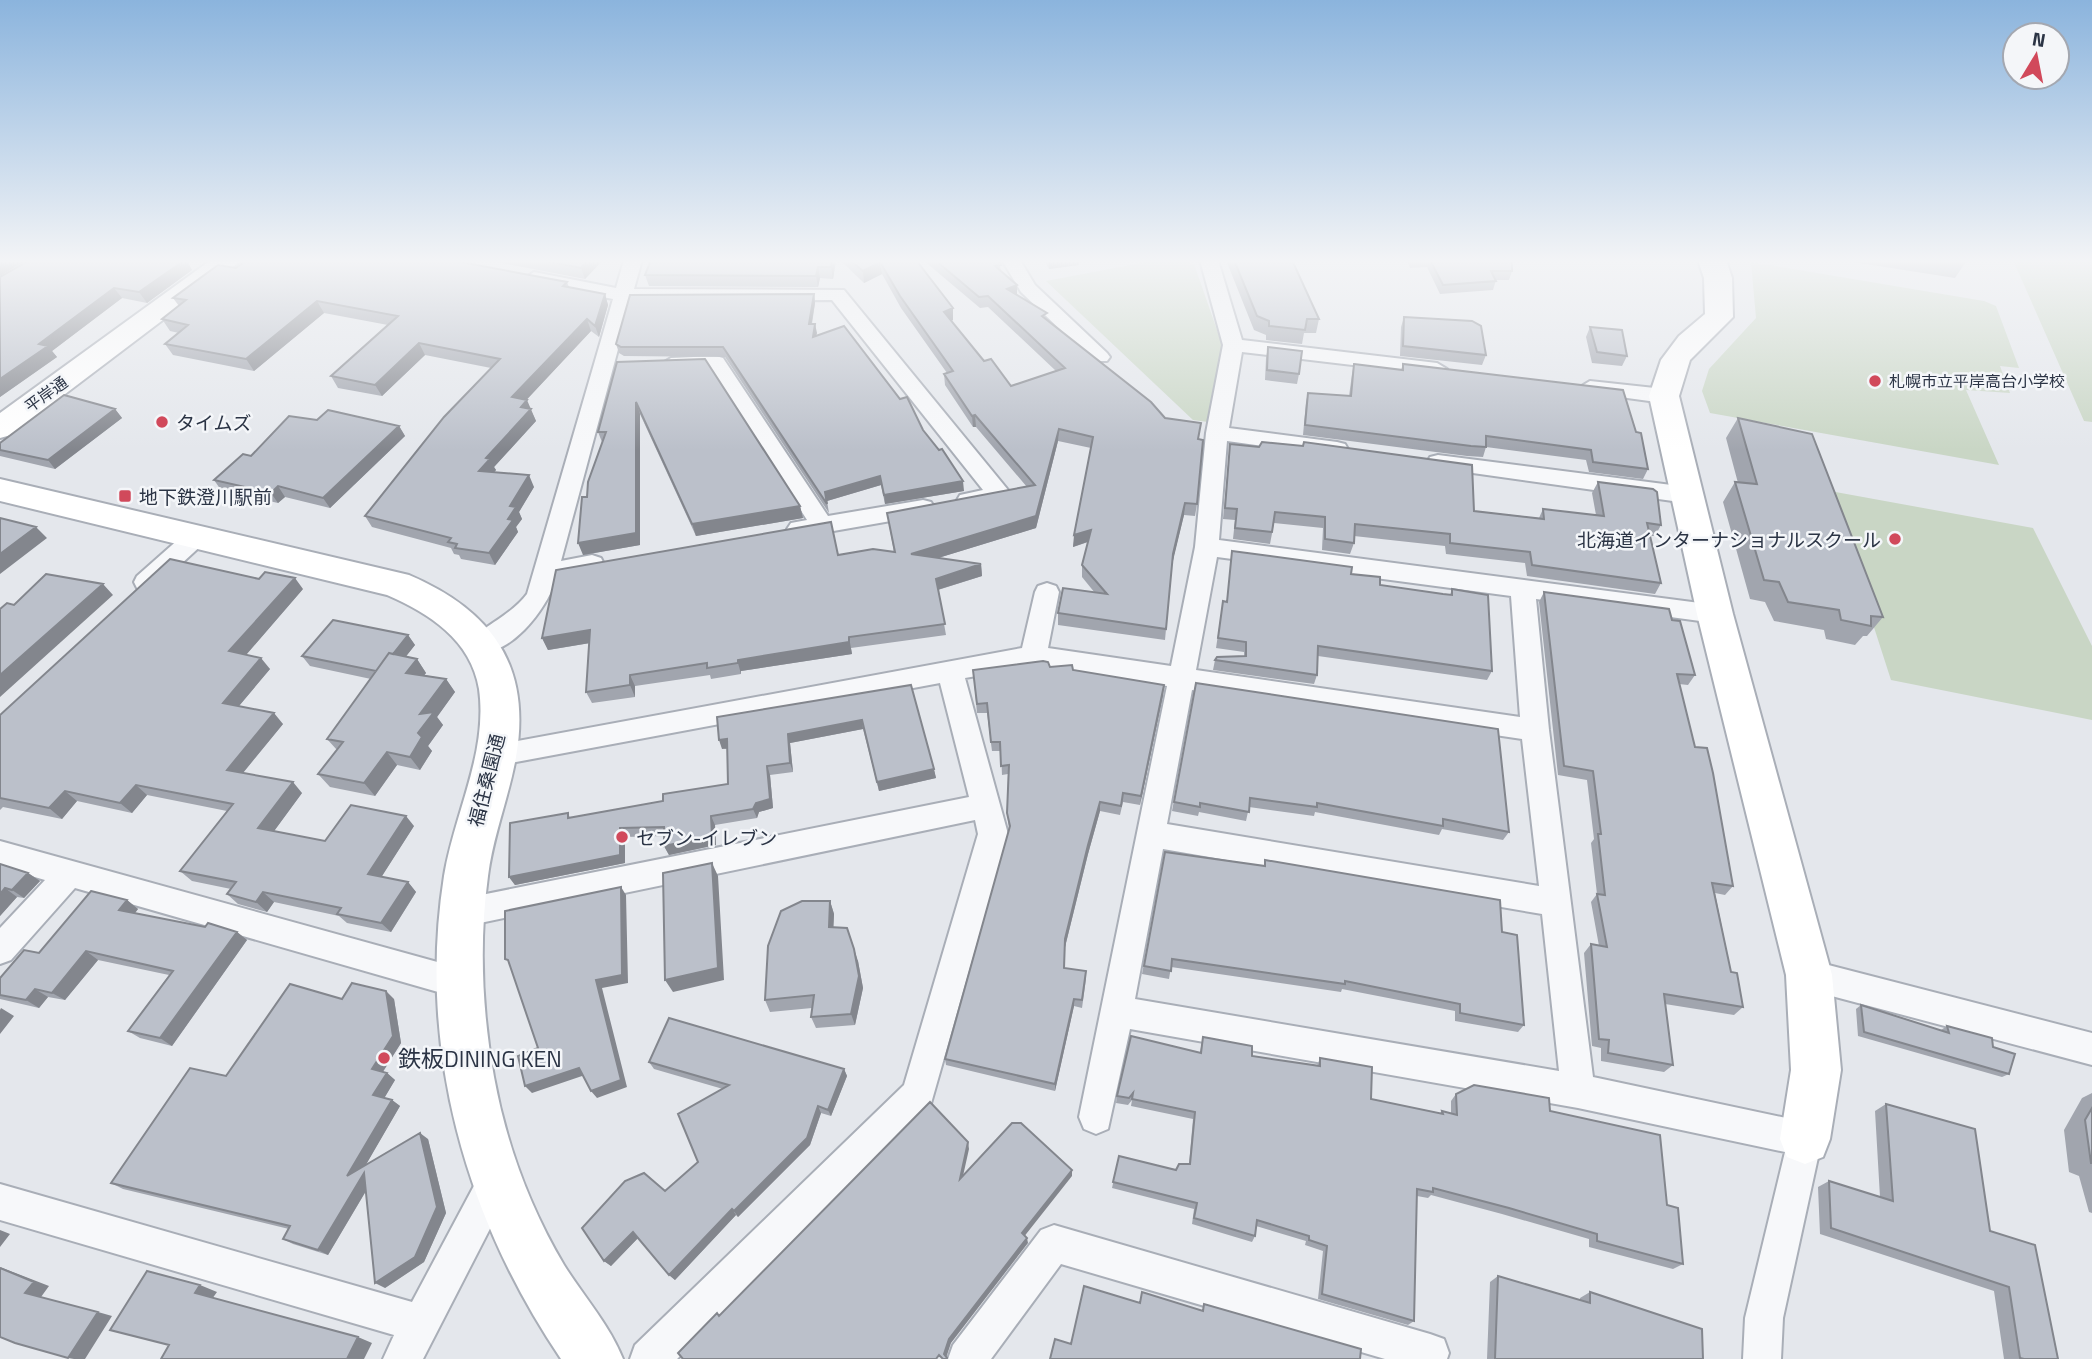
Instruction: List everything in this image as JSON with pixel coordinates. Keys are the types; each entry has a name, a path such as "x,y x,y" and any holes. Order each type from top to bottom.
{"street":[{"name":"平岸通","path":"0,428 142,323"},
{"path":"481,644 510,629 528,612 539,596 615,323"},
{"path":"783,531 1000,495 860,323"},
{"path":"1065,323 1100,357"},
{"path":"1096,1116 1207,547 1217,433 1233,345 1227,323"},
{"path":"1711,323 1682,348 1667,372 1664,396 1715,614 1809,975 1816,1070 1805,1139 1764,1318 1762,1359"},
{"path":"1233,345 1455,372"},
{"path":"653,364 716,362 822,525"},
{"path":"603,366 628,365"},
{"path":"1566,385 1664,396"},
{"path":"1217,433 1355,451"},
{"path":"1410,458 1687,495"},
{"name":"福住桑園通","path":"0,490 396,584 453,613 481,644 494,673 500,704 495,755 474,832 461,913 459,983 468,1067 497,1180 537,1270 595,1359"},
{"path":"128,599 197,536"},
{"path":"1207,547 1715,614"},
{"path":"545,572 611,561"},
{"path":"1523,587 1535,730 1578,1091"},
{"path":"1033,656 1047,592"},
{"path":"495,755 1033,656 1535,730"},
{"path":"649,1359 918,1095 993,834 950,670"},
{"path":"461,913 987,805"},
{"path":"1151,834 1554,902"},
{"path":"0,854 459,983"},
{"path":"0,950 69,874"},
{"path":"1809,975 2092,1049"},
{"path":"1117,1010 1578,1091 1805,1139"},
{"path":"402,1359 497,1180"},
{"path":"0,1202 421,1324"},
{"path":"967,1359 1054,1243 1430,1353"}],"green space":[{"path":"1091,323 1215,323 1224,350 1208,422 1193,420"},
{"path":"1751,323 2002,323 2019,368 2000,366 2010,393 1966,390 1999,465 1710,413 1702,391 1709,369"},
{"path":"2041,323 2092,323 2092,422 2084,421"},
{"path":"1830,491 2033,528 2092,646 2092,720 1891,680"}],"building":[{"path":"0,323 67,323 39,344 48,346 0,379"},
{"path":"181,323 290,323 246,359 165,344 188,325"},
{"path":"390,323 583,323 512,397 527,400 521,407 531,409 486,458 490,459 479,471 529,475 510,506 516,507 508,519 513,520 489,553 455,548 457,544 448,542 451,538 365,516 444,417 500,359 419,343 375,385 331,376"},
{"path":"622,323 809,323 815,324 813,337 844,326 900,399 907,397 923,430 939,450 942,449 963,481 884,495 880,476 825,492 827,504 723,347 621,347 616,344"},
{"path":"919,323 953,323 984,361 991,359 1011,386 1065,368 1017,323 1051,323 1151,402 1165,418 1201,423 1198,439 1203,440 1197,504 1185,503 1173,554 1166,629 1058,613 1063,588 1107,594 1082,565 1091,530 1074,535 1093,437 1059,429 1036,516 911,554 981,564 936,579 945,624 849,637 849,642 738,660 738,663 707,668 707,663 630,675 630,685 586,692 590,630 542,638 556,570 831,522 838,555 873,549 895,552 887,513 1035,485 975,415 972,416 944,374 953,371"},
{"path":"1269,323 1306,323 1305,330 1269,326"},
{"path":"1404,323 1476,323 1481,326 1486,355 1403,346"},
{"path":"1590,327 1622,330 1627,356 1597,352"},
{"path":"1268,347 1302,351 1299,374 1267,370"},
{"path":"705,359 800,506 692,524 636,402 636,533 578,543 582,497 587,497 588,482 606,432 598,432 617,362"},
{"path":"1354,364 1403,370 1403,364 1623,390 1636,432 1641,433 1648,469 1593,462 1591,450 1486,436 1486,447 1305,425 1308,393 1351,396"},
{"path":"64,395 115,409 48,460 0,450 0,443"},
{"path":"328,410 399,426 323,498 278,486 271,493 214,480 243,454 251,456 289,416 317,420"},
{"path":"1738,418 1812,434 1883,617 1871,616 1871,626 1841,620 1839,610 1788,602 1779,582 1764,580 1735,482 1757,484"},
{"path":"1262,442 1303,446 1304,442 1472,465 1474,511 1544,519 1543,509 1604,516 1598,482 1653,489 1657,492 1661,525 1647,523 1661,583 1532,565 1530,552 1450,543 1450,534 1355,524 1354,543 1325,539 1325,517 1275,512 1272,532 1235,528 1237,509 1225,508 1230,444 1259,447"},
{"path":"0,518 36,527 0,554"},
{"path":"1232,551 1352,567 1351,574 1380,577 1380,585 1452,595 1452,589 1488,595 1492,671 1318,646 1317,675 1215,660 1217,657 1246,656 1246,642 1218,638 1223,601 1227,602"},
{"path":"170,559 259,579 265,572 295,578 229,651 261,658 223,703 274,713 227,770 293,782 258,828 325,841 351,805 406,816 368,874 408,882 381,923 337,914 341,908 263,892 256,902 227,894 236,882 180,871 233,804 136,785 120,803 65,791 49,808 0,798 0,715"},
{"path":"46,574 103,584 0,675 0,609 7,603 14,605"},
{"path":"1544,592 1669,609 1672,620 1680,621 1695,675 1677,674 1695,747 1707,748 1713,773 1733,886 1712,883 1731,972 1737,973 1743,1007 1664,994 1673,1065 1608,1053 1609,1040 1599,1039 1591,944 1607,947 1597,894 1605,895 1598,834 1601,834 1593,771 1564,766"},
{"path":"333,620 408,635 393,654 389,653 376,671 302,656"},
{"path":"389,653 417,659 406,673 446,679 420,714 434,712 418,733 422,737 410,757 387,752 364,783 318,774 343,742 327,739"},
{"path":"1048,662 1050,667 1072,665 1073,670 1164,685 1141,796 1123,793 1121,806 1100,802 1088,845 1065,939 1064,968 1086,971 1082,1000 1074,999 1055,1084 945,1059 1010,826 1007,813 1009,765 1001,766 1000,742 991,742 987,703 977,704 973,670"},
{"path":"1196,683 1498,729 1509,832 1443,819 1443,826 1317,803 1317,807 1250,798 1249,812 1200,803 1200,807 1174,802"},
{"path":"911,685 934,769 877,782 862,720 788,734 790,763 767,766 770,799 756,803 753,809 711,816 712,836 664,846 664,827 620,828 620,855 509,877 510,823 568,813 568,818 663,801 663,794 728,784 727,739 719,740 717,717"},
{"path":"1165,852 1265,866 1265,860 1500,900 1502,932 1517,935 1524,1025 1460,1013 1460,1004 1345,981 1345,984 1172,959 1171,971 1144,966"},
{"path":"712,863 718,968 665,980 663,873"},
{"path":"0,864 28,873 12,890 5,888 0,894"},
{"path":"621,887 622,975 596,980 621,1080 591,1091 579,1068 525,1086 518,1056 538,1048 508,960 505,959 505,911"},
{"path":"91,891 127,900 119,910 205,927 208,923 237,932 160,1038 128,1031 173,971 86,951 52,993 35,989 26,1000 0,995 0,978 24,950 39,953"},
{"path":"802,901 830,901 829,927 847,928 859,976 851,1014 811,1017 814,995 765,1000 768,946 781,911"},
{"path":"352,983 386,991 393,1036 372,1069 387,1073 373,1095 392,1100 347,1176 420,1133 437,1207 415,1257 375,1283 364,1173 318,1250 283,1239 290,1226 111,1183 190,1068 226,1076 290,984 342,999"},
{"path":"1861,1005 1949,1033 1947,1026 1992,1038 1993,1047 2015,1054 2009,1074 1864,1032"},
{"path":"669,1018 844,1069 828,1110 818,1106 807,1138 734,1211 732,1209 669,1275 633,1232 604,1261 582,1228 625,1181 644,1173 665,1191 698,1162 678,1114 729,1085 649,1062"},
{"path":"1131,1036 1201,1053 1203,1037 1252,1046 1252,1056 1320,1066 1320,1058 1372,1067 1371,1099 1443,1114 1442,1111 1457,1115 1456,1094 1474,1085 1549,1098 1550,1111 1660,1135 1667,1205 1678,1208 1683,1264 1597,1241 1597,1234 1509,1208 1433,1188 1433,1192 1417,1189 1414,1321 1322,1294 1327,1246 1309,1240 1309,1236 1257,1220 1255,1236 1194,1218 1197,1203 1113,1182 1119,1156 1176,1170 1179,1164 1190,1164 1195,1112 1132,1099 1133,1093 1129,1098 1117,1096"},
{"path":"930,1102 968,1142 960,1179 1012,1123 1021,1123 1072,1170 1022,1233 1027,1238 949,1339 944,1354 947,1358 943,1359 939,1355 936,1359 683,1359 678,1353 717,1313 719,1316"},
{"path":"1886,1104 1975,1129 1990,1231 2035,1245 2058,1359 2020,1358 2009,1287 1831,1228 1829,1181 1893,1201"},
{"path":"2092,1108 2092,1163 2091,1163 2085,1120"},
{"path":"0,1268 34,1282 25,1293 98,1312 68,1358 0,1337"},
{"path":"147,1271 200,1285 195,1293 358,1337 347,1359 161,1359 169,1345 110,1330"},
{"path":"1498,1276 1590,1303 1590,1292 1702,1329 1703,1359 1495,1359"},
{"path":"1084,1286 1140,1303 1142,1292 1203,1311 1204,1304 1361,1349 1360,1359 1050,1359 1055,1339 1071,1344"}],"place":[{"name":"札幌市立平岸高台小学校","path":"1875,381"},
{"name":"タイムズ","path":"162,422"},
{"name":"地下鉄澄川駅前","path":"125,496"},
{"name":"北海道インターナショナルスクール","path":"1895,539"},
{"name":"セブン-イレブン","path":"622,837"},
{"name":"鉄板DINING KEN","path":"384,1058"}]}
